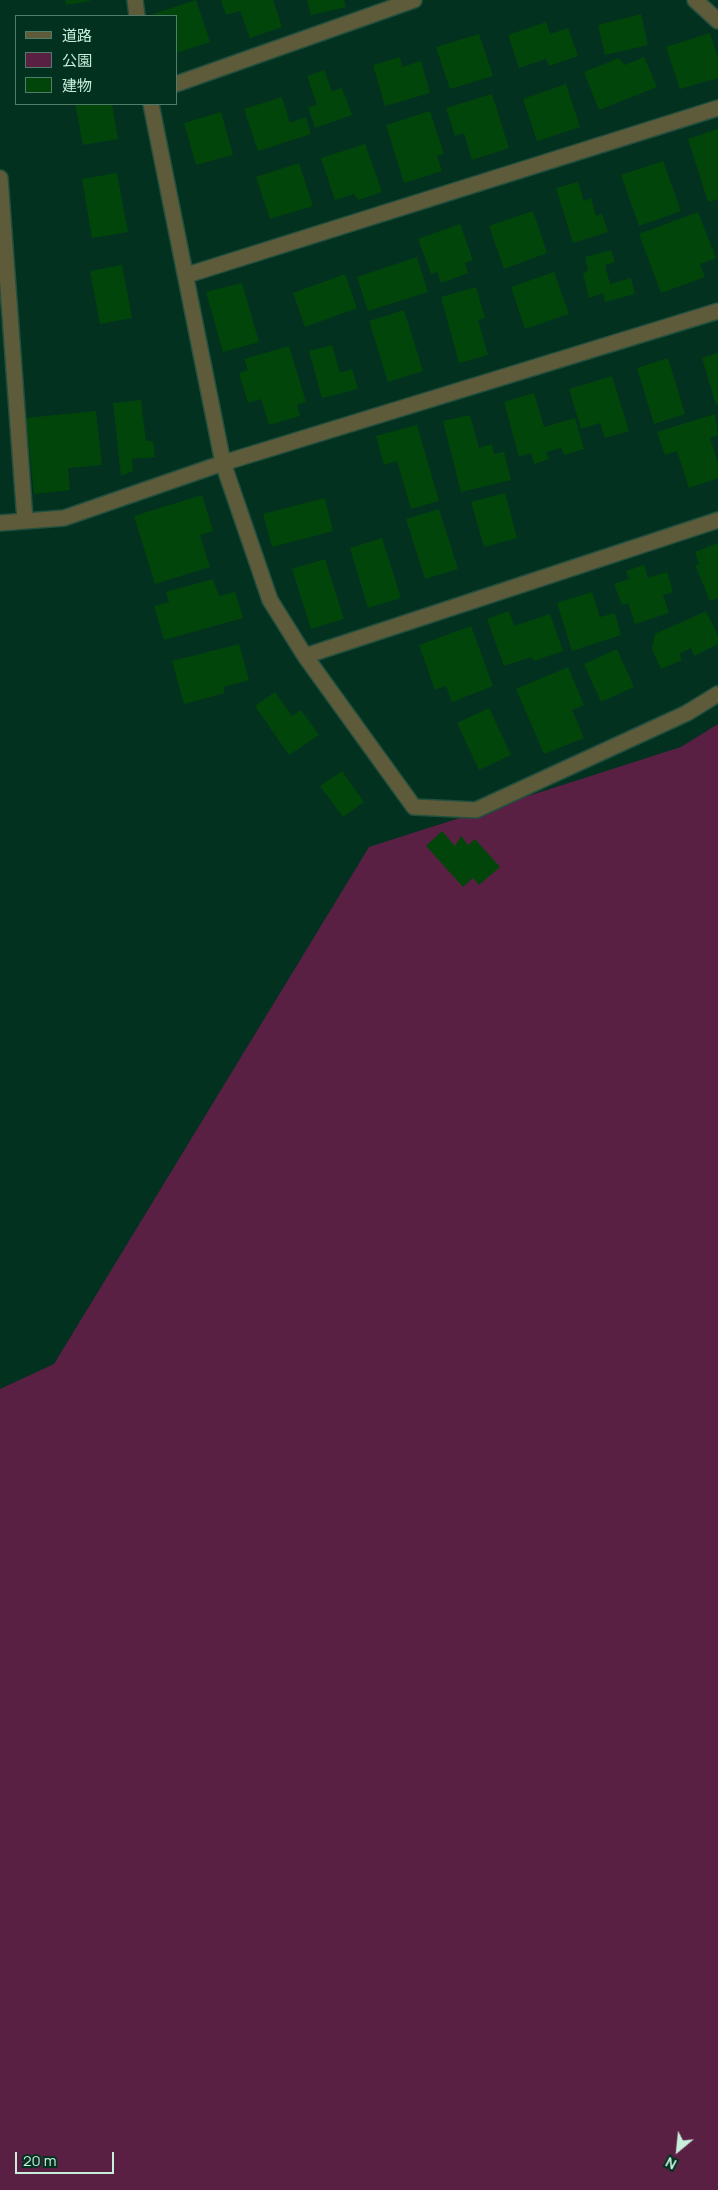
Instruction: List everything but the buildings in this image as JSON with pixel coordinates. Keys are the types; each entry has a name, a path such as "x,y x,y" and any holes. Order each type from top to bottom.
{"street":[{"path":"134,0 137,15"},
{"path":"178,83 414,0"},
{"path":"695,0 718,21"},
{"path":"151,105 224,463 270,600 305,656 414,806 476,810 687,713 718,694"},
{"path":"187,275 718,108"},
{"path":"0,178 25,520"},
{"path":"0,524 25,520 64,518 224,463 718,311"},
{"path":"305,656 718,520"}],"green space":[{"path":"718,724 718,2190 0,2190 0,1389 54,1364 369,847 681,747"}]}
